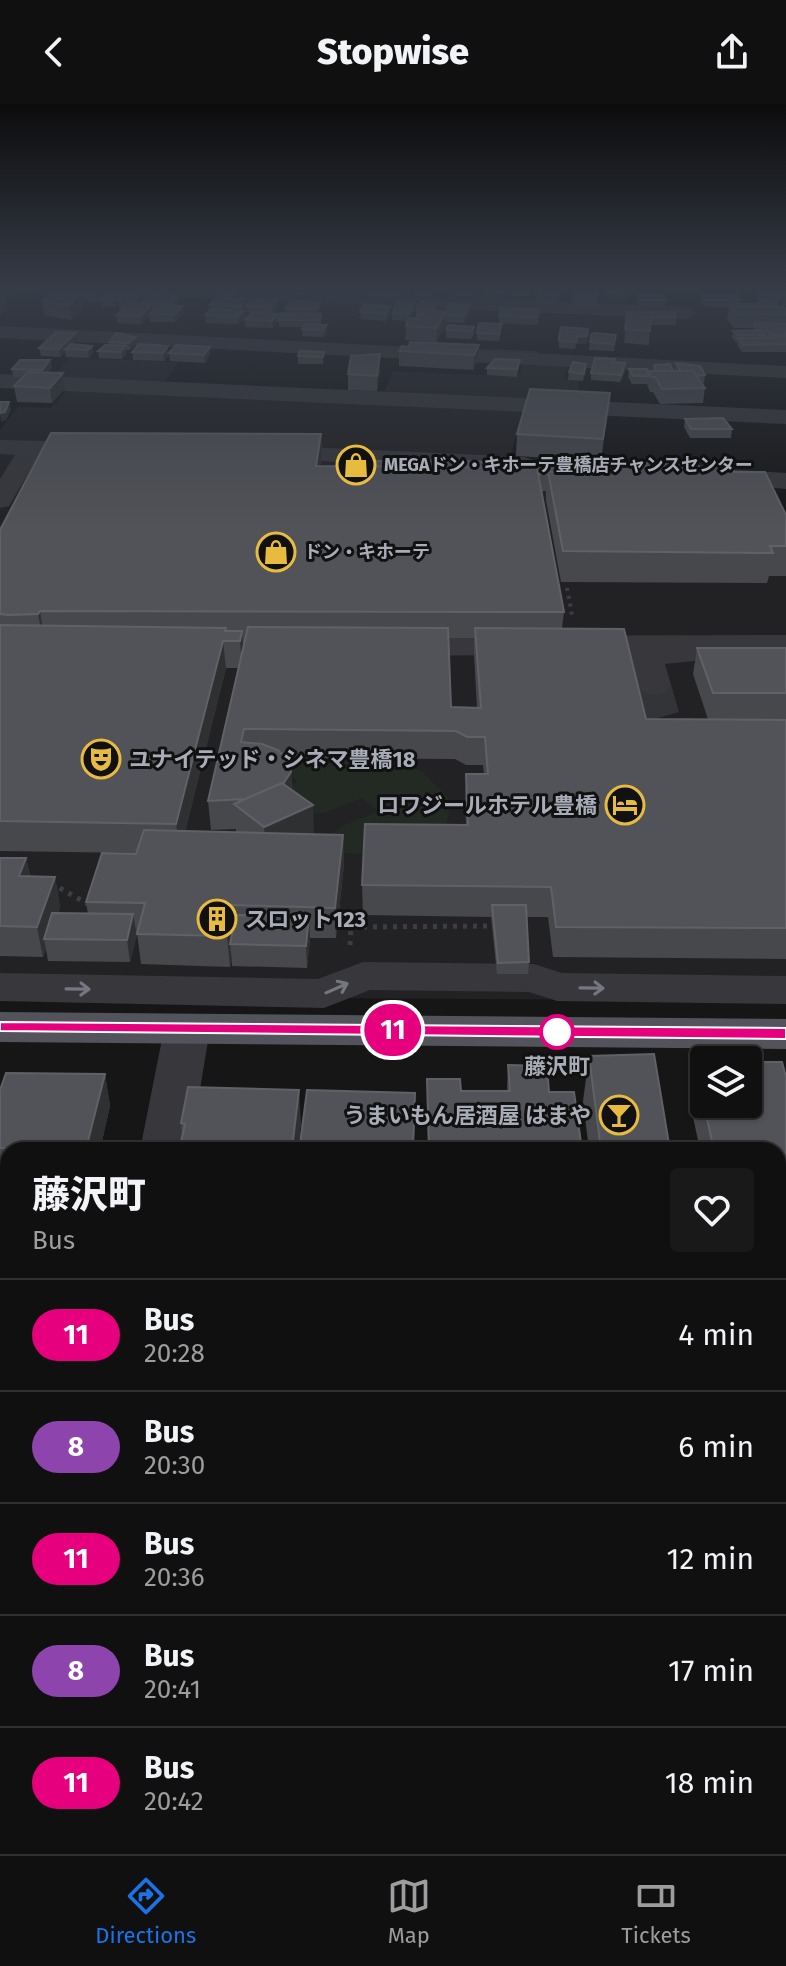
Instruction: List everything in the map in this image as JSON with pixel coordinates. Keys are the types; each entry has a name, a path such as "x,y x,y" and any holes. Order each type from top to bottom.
{"main road":[{"path":"0,1027 786,1034"}],"street":[{"path":"682,482 728,484 786,481 720,368"},
{"path":"744,368 786,372"},
{"path":"0,381 786,417"},
{"path":"432,460 455,400"},
{"path":"238,452 319,446 432,460 544,479"},
{"path":"0,447 117,449"},
{"path":"0,500 31,448"},
{"path":"382,484 390,481 544,479"},
{"path":"473,488 544,479"},
{"path":"728,484 766,498 771,508"},
{"path":"364,646 694,632 786,650"},
{"path":"723,674 721,669 786,650"},
{"path":"691,682 652,674 646,654 786,650"},
{"path":"0,987 324,994 363,976 378,976 534,978 557,987 786,990"},
{"path":"166,1142 187,1029"}],"path":[{"path":"43,878 89,906 100,906"}],"shaded area":[{"path":"61,368 174,368 163,384 383,394 393,371 518,377 522,368 567,368 563,379 578,381 578,403 525,405 509,461 759,475 786,526 786,1001 0,996 0,430 18,407 51,408 70,387 50,380"},
{"path":"246,757 397,759 422,772 447,796 450,803 445,841 365,854 334,853 326,839 340,827 378,811 362,798 324,813 301,815 287,787 298,782 288,774"}],"building":[{"path":"13,368 44,368 42,370"},
{"path":"349,368 378,368 377,376 348,374"},
{"path":"571,368 585,368 584,374 569,372"},
{"path":"592,368 623,368 621,375 591,373"},
{"path":"655,368 672,368 673,371 656,371"},
{"path":"679,368 701,368 705,375 696,376 693,371 681,371"},
{"path":"629,369 647,369 648,376 633,376"},
{"path":"648,371 693,371 705,388 662,389"},
{"path":"28,372 63,373 50,388 14,386"},
{"path":"530,389 610,393 603,439 517,434"},
{"path":"0,402 9,402 5,412 0,413"},
{"path":"723,418 732,429 691,429 685,419"},
{"name":"ドン・キホーテ","path":"51,433 321,434 316,466 537,468 564,612 40,611 38,614 0,614 0,530"},
{"path":"372,461 690,463 700,467 575,466 574,472 538,474 537,468 356,466"},
{"path":"575,466 732,467 734,472 765,472 786,515 786,546 770,546 773,553 563,551 548,472 576,472"},
{"name":"ユナイテッド・シネマ豊橋18","path":"0,625 226,628 225,631 242,631 240,641 223,641 176,824 0,821"},
{"name":"ロワジールホテル豊橋","path":"248,627 448,628 451,707 481,708 475,628 624,629 646,719 786,720 786,928 556,927 551,887 362,885 365,824 468,825 466,774 488,774 485,737 467,737 456,731 244,729 241,742 262,744 278,750 288,760 291,772 283,784 245,799 208,801"},
{"path":"697,648 786,648 786,693 713,693"},
{"path":"282,783 313,805 264,827 234,804"},
{"name":"スロット123","path":"144,830 343,835 335,908 233,905 227,936 137,934 145,903 86,902 102,853 136,854"},
{"path":"0,858 26,858 19,876 55,877 37,927 0,926"},
{"path":"492,905 526,905 529,962 498,963"},
{"path":"52,913 133,914 127,940 44,939"},
{"path":"236,915 309,916 306,946 230,944"},
{"path":"654,1054 669,1142 600,1142 589,1056"},
{"path":"762,1062 782,1062 786,1077 786,1142 712,1142 707,1118 762,1118"},
{"path":"508,1065 547,1066 549,1092 574,1092 581,1142 429,1142 427,1079 460,1079 461,1091 510,1091"},
{"path":"6,1073 105,1074 88,1142 0,1142 0,1090"},
{"path":"188,1087 299,1090 293,1142 181,1142 185,1124 181,1123"},
{"path":"307,1090 415,1093 413,1142 300,1142"}],"tunnel":[{"path":"654,685 665,723"}],"bus line":[{"name":"11","path":"0,1027 786,1034"}],"place":[{"name":"MEGAドン・キホーテ豊橋店チャンスセンター","path":"356,465"},
{"name":"ドン・キホーテ","path":"276,552"},
{"name":"ユナイテッド・シネマ豊橋18","path":"101,759"},
{"name":"ロワジールホテル豊橋","path":"625,805"},
{"name":"スロット123","path":"217,919"},
{"name":"藤沢町","path":"557,1032"},
{"name":"うまいもん居酒屋 はまや","path":"619,1115"}]}
